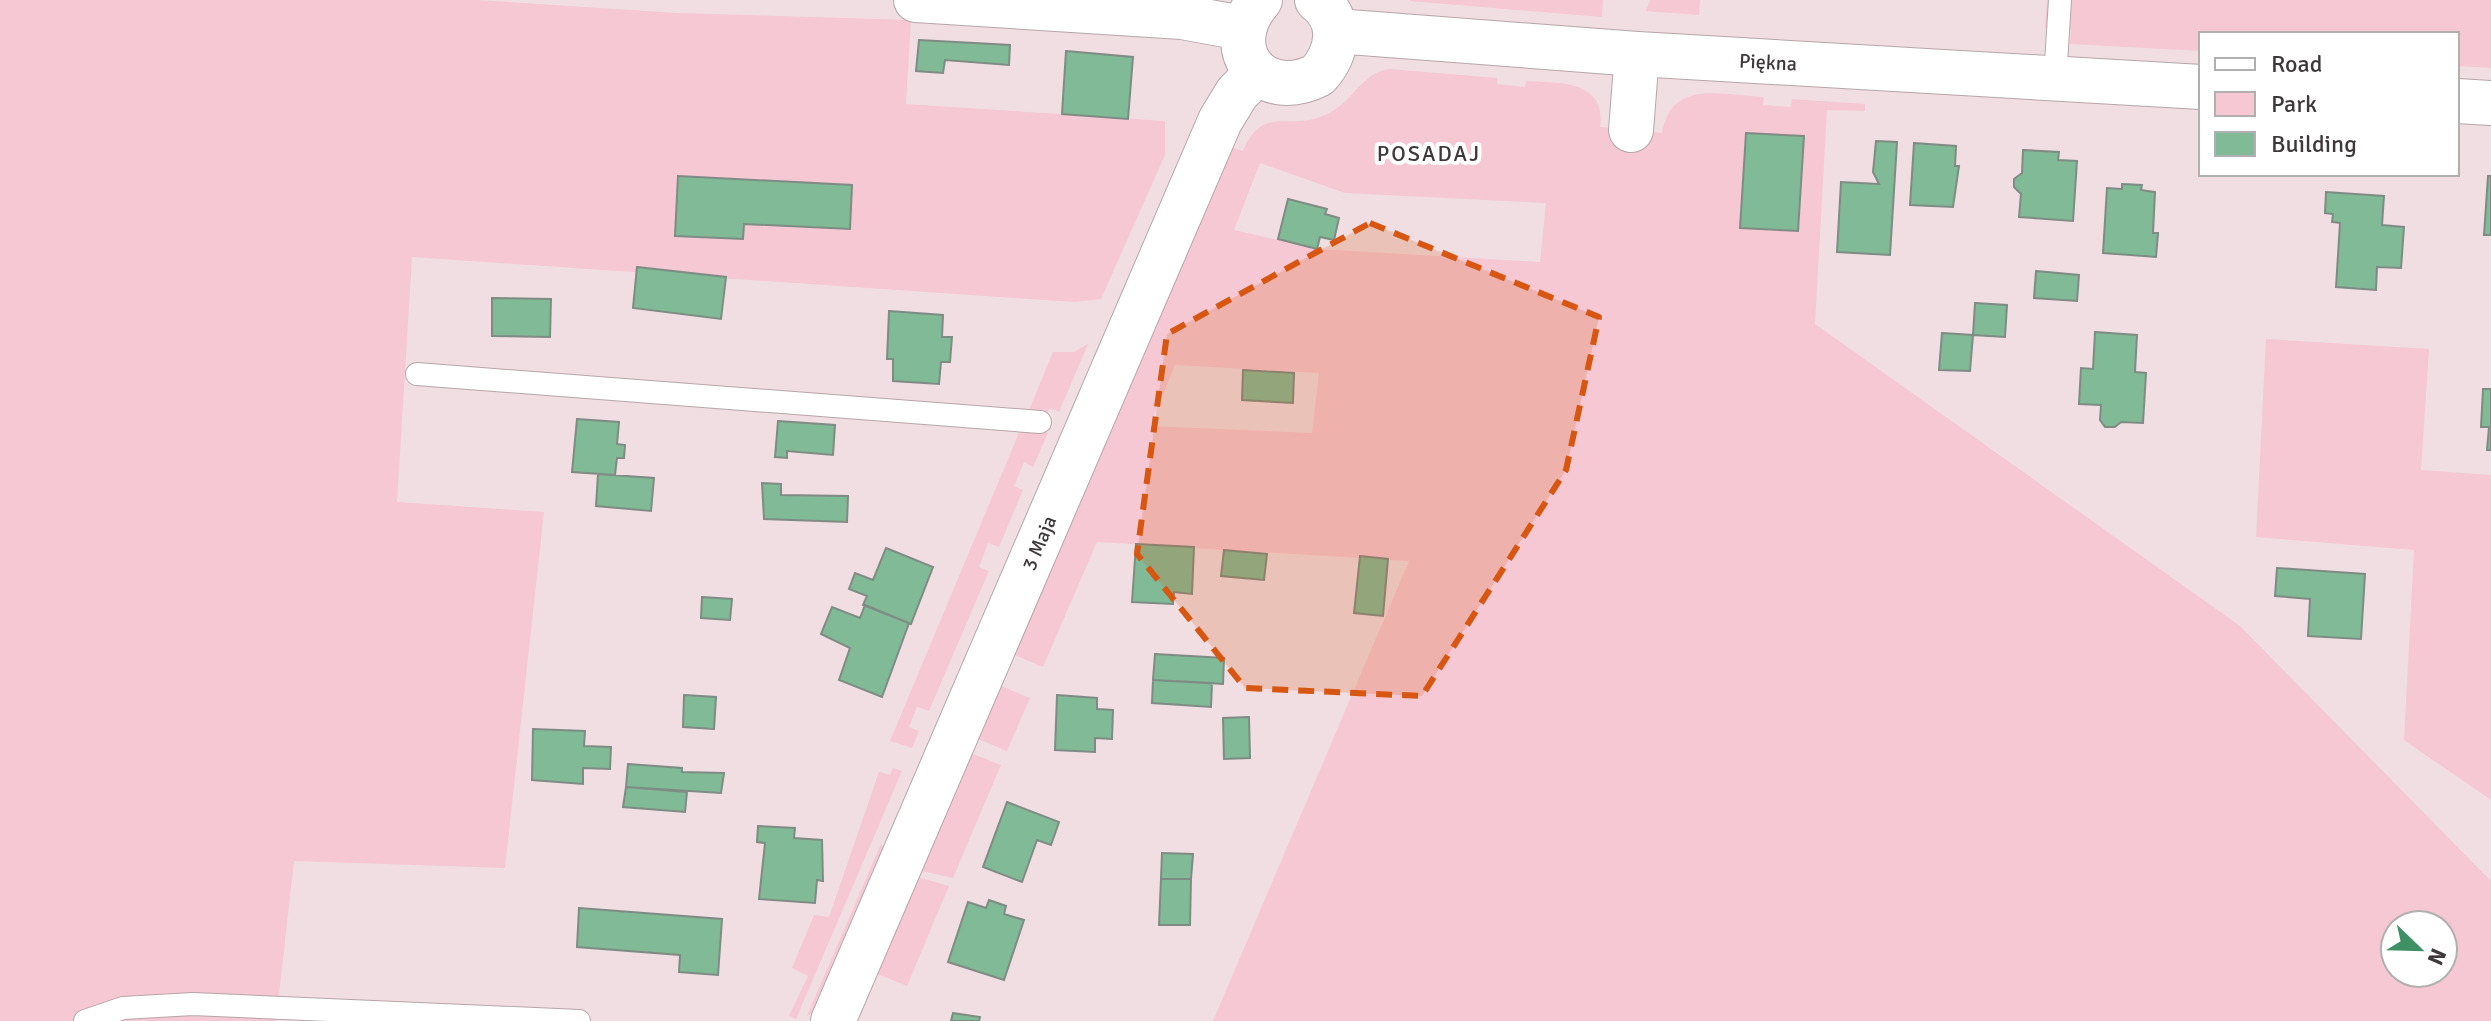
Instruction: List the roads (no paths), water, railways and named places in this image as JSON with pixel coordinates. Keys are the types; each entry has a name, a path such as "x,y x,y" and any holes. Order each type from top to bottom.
{"street":[{"path":"916,0 1182,17 1251,14 1247,60 1257,73 1271,82 1287,85 1318,75 1335,48 1326,16"},
{"name":"Piękna","path":"1326,16 1637,54 2199,87"},
{"path":"1631,130 1637,54"},
{"name":"3 Maja","path":"833,1021 1220,121 1237,93 1257,73"},
{"path":"2459,101 2491,103"}],"lane":[{"path":"2055,79 2060,0"},
{"path":"417,374 1040,422"},
{"path":"85,1021 123,1008 193,1004 579,1021"}],"district":[{"name":"POSADAJ","path":"1429,153"}]}
